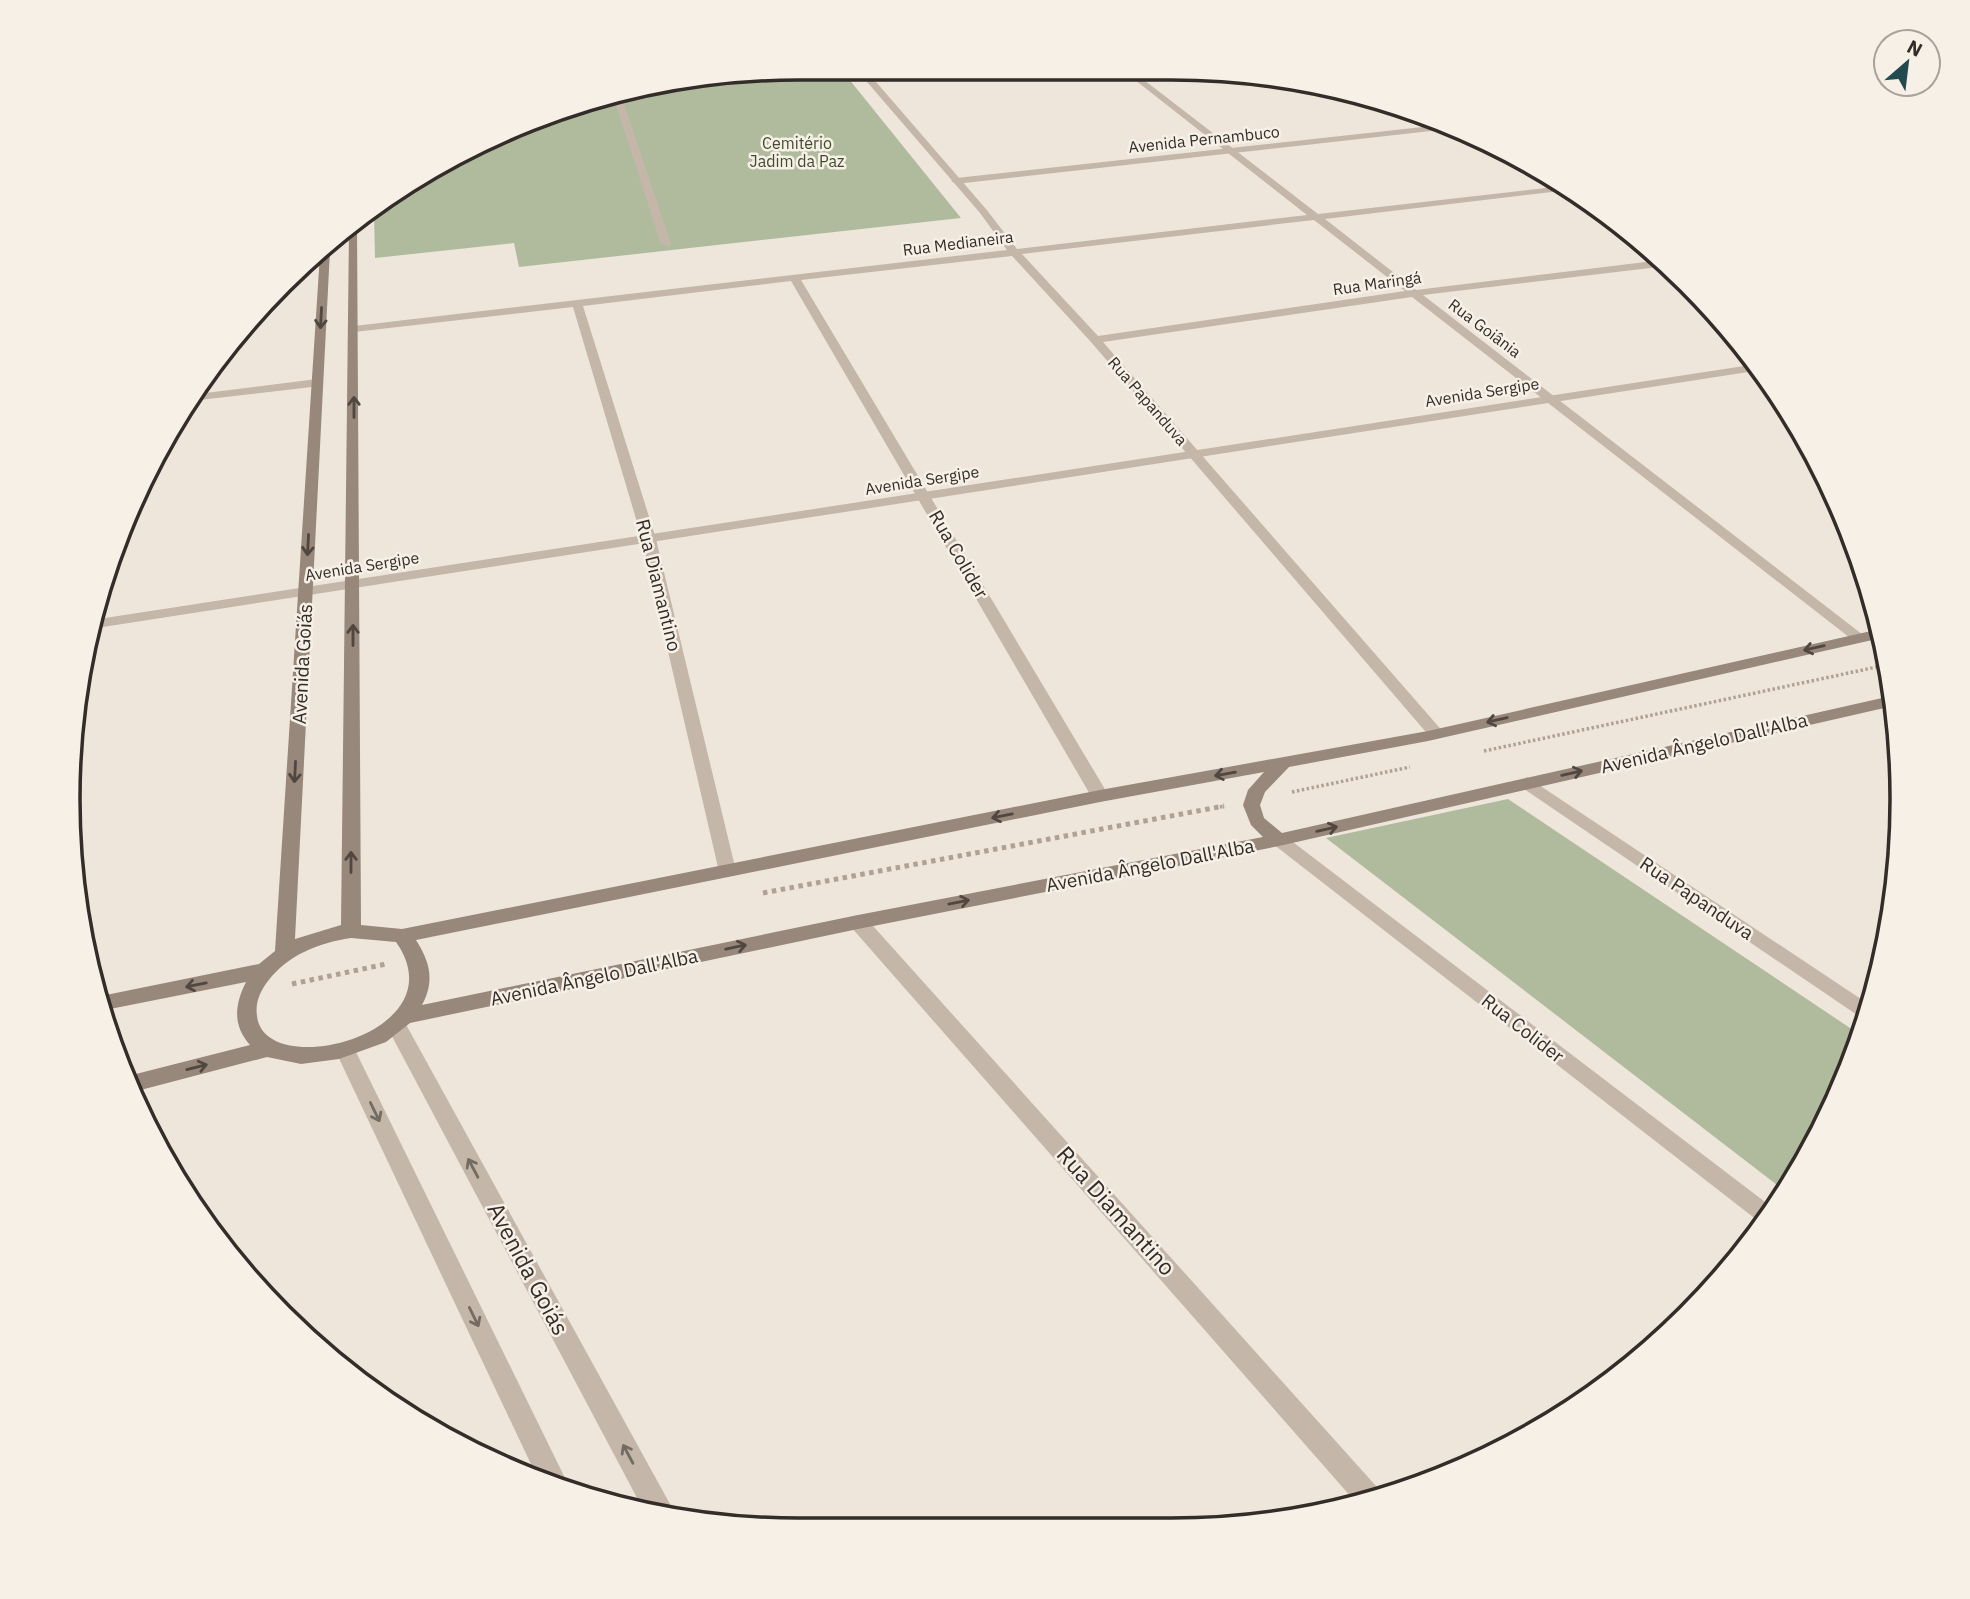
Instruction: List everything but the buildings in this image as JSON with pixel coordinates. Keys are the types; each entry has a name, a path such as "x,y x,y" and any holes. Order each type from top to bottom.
{"main road":[{"path":"351,930 354,235"},
{"name":"Avenida Goiás","path":"285,953 324,260"},
{"path":"269,1048 255,1038 247,1024 245,1009 249,993 263,971 285,953 317,938 351,930 402,936 1100,796 1282,765 1437,734 1870,636"},
{"name":"Avenida Ângelo Dall'Alba","path":"269,1048 301,1056 345,1050 401,1020 858,922 1279,840 1883,703"},
{"path":"1279,840 1258,822 1251,808 1251,801 1262,784 1282,765"},
{"path":"401,1020 421,974 417,958 402,936"},
{"path":"110,1002 263,971"},
{"path":"138,1082 269,1048"}],"street":[{"name":"Rua Papanduva","path":"869,80 1014,252 1095,340 1437,734"},
{"name":"Rua Goiânia","path":"1139,80 1859,638"},
{"path":"620,103 666,243"},
{"name":"Avenida Pernambuco","path":"956,181 1429,129"},
{"name":"Rua Medianeira","path":"354,329 1549,189"},
{"name":"Rua Maringá","path":"1095,340 1414,293 1651,265"},
{"name":"Rua Colider","path":"794,278 926,497 1100,796"},
{"name":"Rua Diamantino","path":"577,303 649,540 727,871"},
{"name":"Avenida Sergipe","path":"103,623 1746,369"},
{"path":"204,397 317,383"},
{"name":"Rua Papanduva","path":"1527,783 1858,1007"},
{"name":"Rua Colider","path":"1279,840 1760,1210"},
{"name":"Rua Diamantino","path":"858,922 1365,1492"},
{"name":"Avenida Goiás","path":"401,1020 655,1504"},
{"path":"345,1050 549,1473"}],"path":[{"path":"1481,752 1877,667"},
{"path":"759,894 1251,801 1413,766"},
{"path":"249,993 417,958"}],"green space":[{"name":"Cemitério Jadim da Paz","path":"850,80 961,218 519,267 514,243 375,258 374,220 440,177 481,155 524,135 613,105 659,94 752,82"},
{"path":"1508,799 1852,1029 1835,1075 1815,1118 1777,1185 1326,838"}]}
